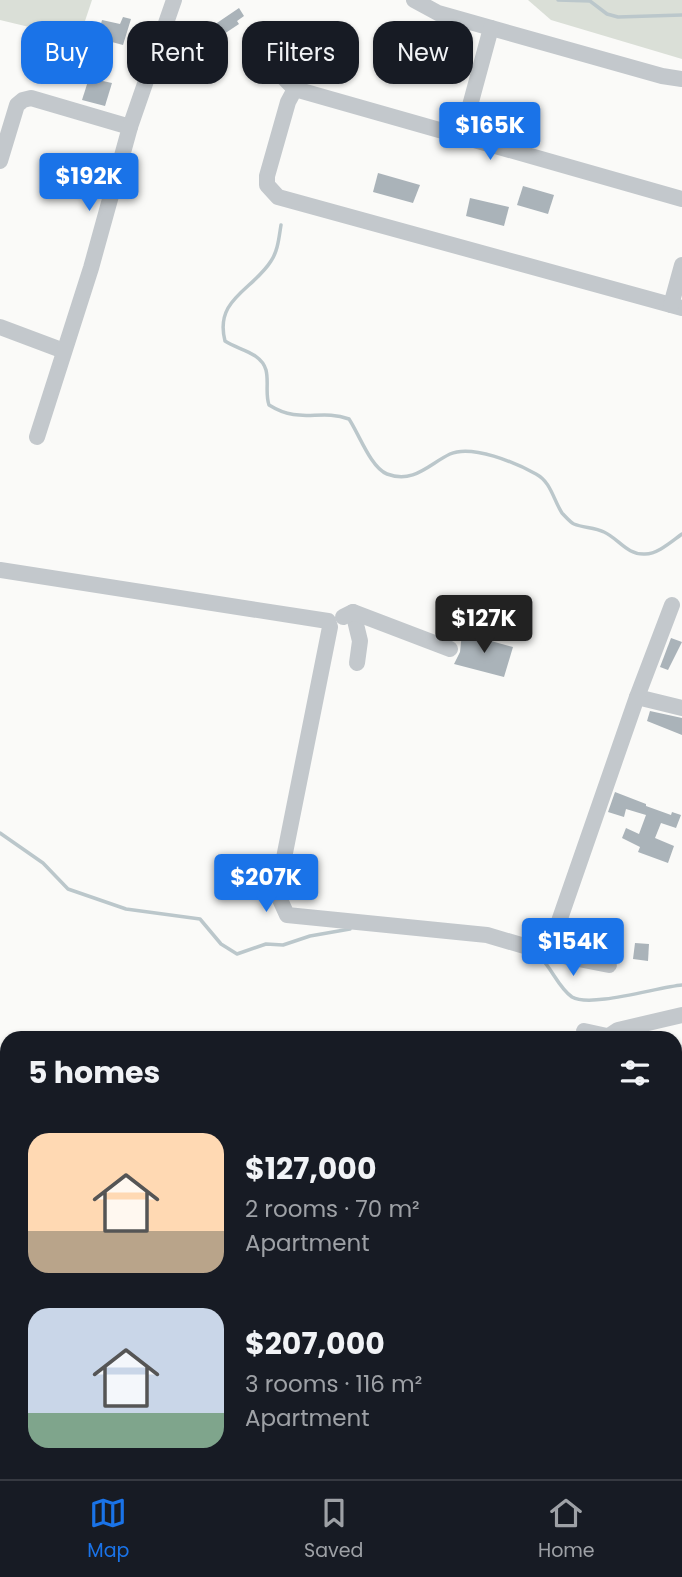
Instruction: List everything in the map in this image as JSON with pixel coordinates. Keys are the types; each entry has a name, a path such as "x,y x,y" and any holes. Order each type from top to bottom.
{"street":[{"path":"37,437 118,177 130,127 174,0"},
{"path":"414,0 438,13 662,76 682,79"},
{"path":"462,135 491,28"},
{"path":"290,84 295,89 682,199"},
{"path":"295,89 288,102 267,176 267,185 278,197 677,307 682,265"},
{"path":"0,161 18,105 23,100 31,98 130,127"},
{"path":"0,327 64,351"},
{"path":"0,570 340,618 450,649"},
{"path":"548,953 672,605"},
{"path":"340,618 360,641 357,663"},
{"path":"340,618 330,627 278,893 287,915 487,935 548,953 610,965"},
{"path":"637,697 682,708"},
{"path":"616,1031 682,1015"}],"shaded area":[{"path":"0,0 92,0 85,21 21,21 21,25 0,20"},
{"path":"528,0 682,0 682,59 551,20"}],"building":[{"path":"239,8 244,16 237,21 239,24 228,31 228,21 220,21"},
{"path":"123,17 131,19 127,21 123,45 113,42 113,22 120,24"},
{"path":"87,84 112,84 105,106 82,100"},
{"path":"378,173 420,185 413,203 373,192"},
{"path":"523,186 554,195 548,214 517,205"},
{"path":"470,198 509,207 504,226 466,216"},
{"path":"462,633 513,647 504,677 454,664 460,652"},
{"path":"671,638 682,642 668,670 660,667"},
{"path":"650,711 682,718 682,735 647,721"},
{"path":"615,792 671,815 672,812 681,815 676,828 661,823 655,838 674,846 668,863 638,852 640,847 622,838 626,828 639,834 646,815 626,809 624,817 608,812"},
{"path":"635,943 649,944 648,961 633,959"}],"waterway":[{"path":"558,0 590,1 607,14 618,17 682,15"},
{"path":"281,225 273,257 230,305 223,327 225,341 254,355 263,364 267,374 269,405 291,414 328,415 349,419 376,465 387,474 413,475 450,454 459,452 482,453 506,460 541,477 562,513 572,523 604,532 639,554 655,552 682,534"},
{"path":"0,833 43,863 68,889 126,909 200,919 221,944 237,954 266,944 283,945 310,936 350,929"},
{"path":"541,958 567,993 581,1000 609,999 682,985"}]}
